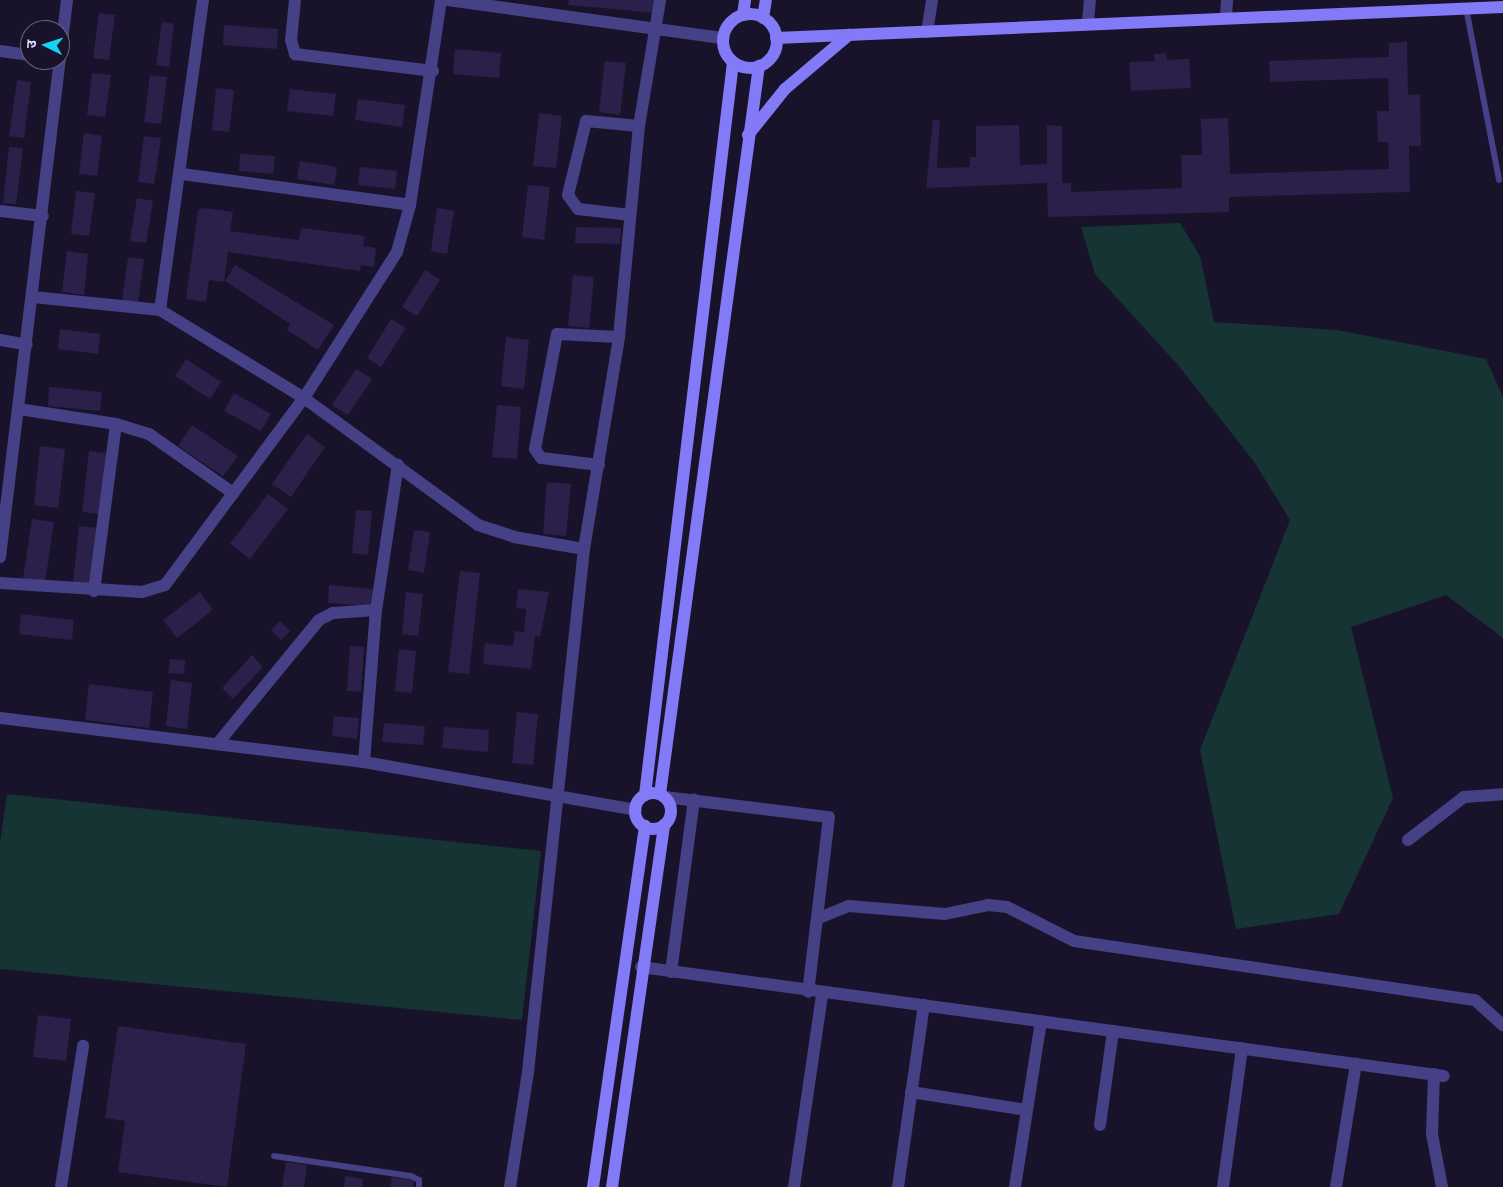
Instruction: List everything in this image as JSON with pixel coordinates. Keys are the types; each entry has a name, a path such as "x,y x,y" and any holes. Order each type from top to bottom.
{"main road":[{"path":"743,15 744,0"},
{"path":"612,1187 641,967 664,825 671,811 663,796 747,137 760,66 772,55 776,38 764,18 766,0"},
{"path":"1466,4 1480,0"},
{"path":"776,38 1466,4 1503,7"},
{"path":"593,1187 645,826 636,810 644,795 733,62 723,38 729,23 743,15 764,18"},
{"path":"747,137 785,89 849,35"},
{"path":"733,62 745,67 760,66"},
{"path":"644,795 663,796"},
{"path":"645,826 664,825"}],"street":[{"path":"66,20 68,0"},
{"path":"160,310 182,174 203,0"},
{"path":"295,0 292,40 295,54 433,71"},
{"path":"0,583 94,591 142,592 164,585 304,398 397,252 410,205 433,71 441,0"},
{"path":"448,0 723,38"},
{"path":"510,1187 528,1072 584,549 619,337 639,126 660,0"},
{"path":"927,32 932,0"},
{"path":"1088,22 1090,0"},
{"path":"1226,16 1227,0"},
{"path":"0,51 20,54"},
{"path":"0,556 4,496 28,345 60,70"},
{"path":"630,215 578,209 568,195 586,121 639,126"},
{"path":"182,174 410,205"},
{"path":"0,211 43,216"},
{"path":"33,297 160,310 304,398 488,530 584,549"},
{"path":"599,465 541,458 535,449 557,334 619,337"},
{"path":"0,340 28,345"},
{"path":"19,409 116,424 164,442 233,493"},
{"path":"94,591 116,424"},
{"path":"364,762 376,610 398,465"},
{"path":"218,743 319,620 333,613 376,610"},
{"path":"0,718 364,762 557,792 636,810"},
{"path":"1408,840 1464,797 1503,794"},
{"path":"663,796 829,817 819,918 808,992"},
{"path":"671,972 694,800"},
{"path":"819,918 849,906 946,914 988,905 1007,907 1074,941 1474,1000 1503,1025"},
{"path":"641,967 822,994 924,1005 1439,1075 1433,1145 1442,1187"},
{"path":"794,1187 822,994"},
{"path":"898,1187 924,1005"},
{"path":"1015,1187 1042,1021"},
{"path":"1100,1125 1113,1030"},
{"path":"61,1187 83,1046"},
{"path":"1223,1187 1242,1048"},
{"path":"1336,1187 1356,1064"},
{"path":"911,1092 1027,1110"}],"lane":[{"path":"1466,4 1499,180"},
{"path":"274,1156 411,1176 419,1180 419,1187"}],"green space":[{"path":"1180,223 1200,256 1214,322 1337,330 1486,359 1503,397 1503,638 1446,595 1351,627 1393,798 1339,914 1236,929 1200,750 1290,520 1255,463 1178,365 1095,274 1081,227"},
{"path":"7,794 541,851 522,1020 0,969 0,843"}],"building":[{"path":"569,0 658,0 657,13 568,5"},
{"path":"99,13 115,15 109,60 93,58"},
{"path":"162,22 174,24 169,67 156,65"},
{"path":"224,25 278,29 277,49 223,45"},
{"path":"1407,42 1408,95 1420,94 1421,146 1409,146 1410,192 1229,197 1229,212 1048,217 1047,183 926,188 933,120 940,120 937,168 970,167 970,157 976,157 976,126 1019,125 1020,165 1047,164 1047,125 1062,126 1062,183 1071,183 1071,192 1182,188 1181,155 1202,155 1201,119 1228,118 1230,174 1389,169 1388,142 1378,142 1377,111 1389,111 1388,78 1270,82 1269,61 1389,57 1389,43"},
{"path":"455,49 501,53 499,78 453,74"},
{"path":"1166,53 1167,60 1189,59 1191,88 1131,91 1129,62 1155,61 1154,54"},
{"path":"605,61 626,63 620,115 599,112"},
{"path":"92,73 111,75 105,117 87,115"},
{"path":"150,75 167,77 161,124 144,122"},
{"path":"17,80 31,82 24,138 9,136"},
{"path":"216,88 234,90 229,132 212,130"},
{"path":"290,89 336,94 333,116 287,111"},
{"path":"358,99 405,105 402,127 355,120"},
{"path":"539,113 562,116 556,168 533,166"},
{"path":"84,133 102,136 97,176 79,174"},
{"path":"144,136 161,138 154,184 138,182"},
{"path":"9,147 23,148 16,204 3,203"},
{"path":"240,154 275,156 273,174 239,171"},
{"path":"300,161 337,167 334,185 297,179"},
{"path":"360,167 397,171 395,189 358,185"},
{"path":"528,185 550,187 544,240 522,237"},
{"path":"76,191 95,193 89,236 71,234"},
{"path":"137,198 153,201 146,243 130,241"},
{"path":"204,208 233,212 230,231 299,240 301,228 365,236 363,246 376,248 374,267 361,265 360,271 228,252 224,282 209,280 206,302 186,299 198,210"},
{"path":"437,208 454,211 447,254 431,251"},
{"path":"576,227 621,228 620,244 575,243"},
{"path":"67,251 88,254 84,295 62,292"},
{"path":"128,257 144,259 138,304 122,301"},
{"path":"235,265 334,325 318,350 287,330 290,324 225,281"},
{"path":"425,270 440,280 417,316 402,307"},
{"path":"573,275 594,277 589,328 568,326"},
{"path":"391,319 406,328 381,367 367,358"},
{"path":"60,329 100,334 98,354 58,349"},
{"path":"506,337 529,340 524,389 501,386"},
{"path":"186,359 221,382 210,399 175,376"},
{"path":"356,369 372,379 348,415 332,405"},
{"path":"49,387 102,392 100,411 48,406"},
{"path":"234,393 271,414 261,431 224,411"},
{"path":"497,405 521,407 517,459 492,457"},
{"path":"192,425 238,456 223,476 178,446"},
{"path":"307,434 325,447 291,497 272,484"},
{"path":"40,446 65,449 58,508 34,505"},
{"path":"89,451 106,453 99,514 82,512"},
{"path":"547,482 571,484 566,536 543,534"},
{"path":"268,494 288,509 250,559 230,544"},
{"path":"356,510 372,511 368,555 352,553"},
{"path":"32,519 54,522 45,582 23,579"},
{"path":"79,526 98,528 91,585 73,583"},
{"path":"414,530 430,532 424,573 408,570"},
{"path":"460,571 480,573 469,674 448,672"},
{"path":"329,585 372,589 371,606 328,603"},
{"path":"518,589 549,592 540,637 535,636 531,669 483,664 485,643 513,646 515,631 524,632 526,609 516,608"},
{"path":"200,592 213,610 177,638 163,620"},
{"path":"406,592 423,594 418,636 402,634"},
{"path":"21,614 74,620 72,640 19,634"},
{"path":"280,621 290,631 281,640 271,630"},
{"path":"350,646 364,647 361,692 347,691"},
{"path":"399,649 416,651 412,693 395,691"},
{"path":"252,655 263,667 233,699 222,688"},
{"path":"170,659 185,660 184,674 168,673"},
{"path":"171,680 192,683 187,729 166,726"},
{"path":"89,684 153,692 149,728 85,720"},
{"path":"517,712 538,714 533,765 512,763"},
{"path":"334,716 359,718 357,739 332,736"},
{"path":"384,723 425,726 423,745 382,742"},
{"path":"444,727 489,730 488,752 442,748"},
{"path":"38,1015 71,1019 66,1061 33,1057"},
{"path":"118,1026 246,1044 227,1187 118,1172 125,1121 105,1118"},
{"path":"286,1162 307,1165 304,1187 282,1187"},
{"path":"345,1176 363,1179 362,1187 344,1187"},
{"path":"392,1177 414,1180 413,1187 390,1187"}]}
